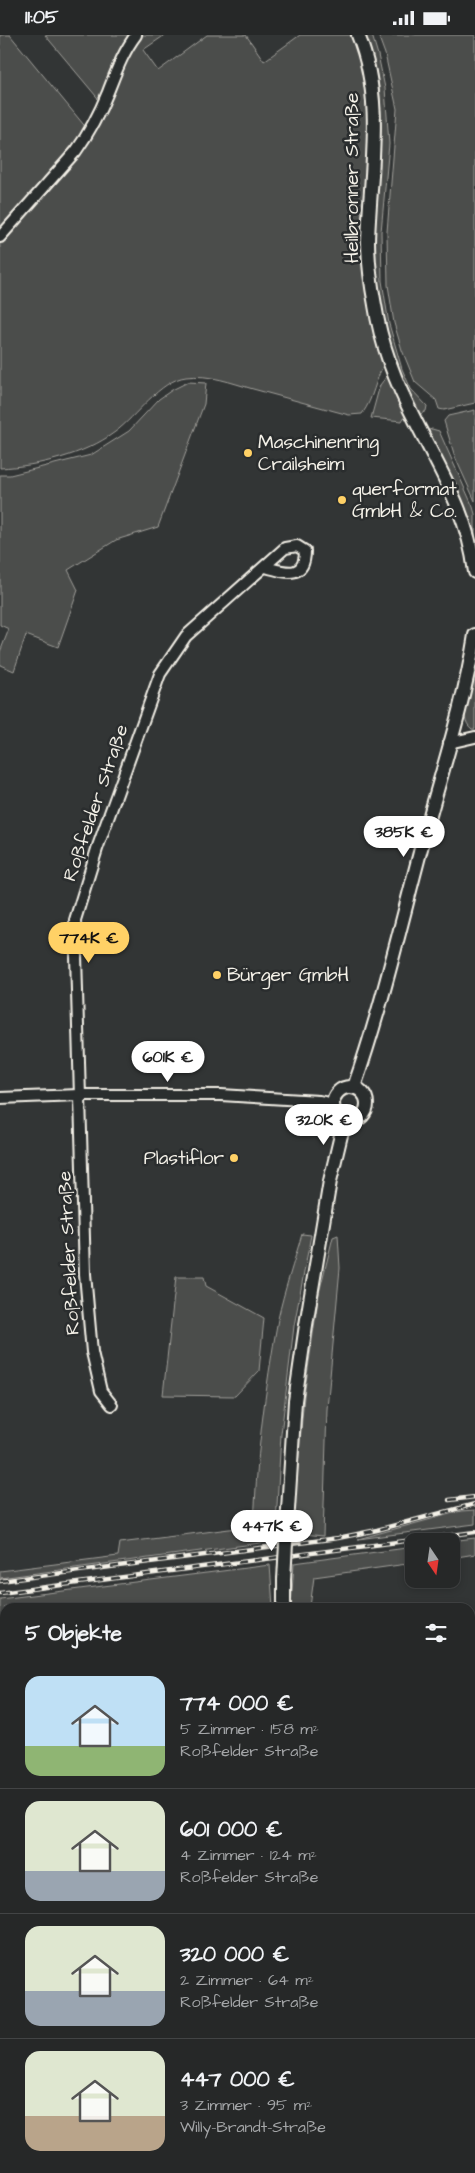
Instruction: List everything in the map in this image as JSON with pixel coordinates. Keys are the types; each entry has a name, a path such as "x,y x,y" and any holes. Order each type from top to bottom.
{"main road":[{"name":"Heilbronner Straße","path":"358,35 369,70 374,105 374,156 368,243 370,273 379,324 392,368 414,420 462,514 473,555 475,572"},
{"path":"354,1087 378,1007 449,743 467,675 475,635"},
{"path":"354,1087 361,1090 366,1096 368,1104 366,1111 358,1120 347,1121 335,1113 333,1104 337,1093 342,1089 354,1087"},
{"path":"284,1603 286,1525 295,1401 330,1181 341,1135 347,1121"}],"street":[{"path":"0,237 76,151 86,137 107,95 127,45 136,35"},
{"name":"Roßfelder Straße","path":"112,1405 101,1391 92,1352 85,1274 76,920 97,849 160,674 186,636 265,567"},
{"path":"449,743 475,737"},
{"path":"0,1099 79,1095 221,1095 318,1101 333,1104"}],"shaded area":[{"path":"0,35 10,35 88,130 0,235"},
{"path":"45,35 130,35 122,45 101,102"},
{"path":"138,35 165,35 143,50 158,71 207,35 246,35 264,61 300,35 353,35 365,72 370,110 365,202 385,362 369,402 362,414 349,415 220,380 195,376 186,377 167,385 115,432 89,447 45,462 0,468 0,244 85,145"},
{"path":"364,35 372,35 385,88 389,144 381,232 382,281 389,324 402,369 411,389 427,406 426,411 421,414 414,411 392,351 378,289 375,246 381,113 379,86 373,60"},
{"path":"378,35 475,35 475,403 444,410 439,409 436,400 415,382 402,350 394,323 388,285 387,232 397,109 385,54"},
{"path":"387,376 390,377 406,414 402,421 371,418 380,385"},
{"path":"188,382 206,383 204,404 158,527 116,540 68,570 78,590 58,647 26,635 14,671 0,665 0,652 9,629 0,625 0,475 10,475 91,455 129,431 159,399"},
{"path":"475,410 475,501 455,457 444,421 448,416"},
{"path":"429,430 439,431 473,507 475,514 475,540 455,487 429,437"},
{"path":"475,665 475,729 472,729 467,724 465,708"},
{"path":"302,1234 311,1235 294,1326 281,1434 275,1541 0,1578 0,1571 118,1556 120,1543 237,1528 240,1539 254,1536 259,1454 269,1373 280,1308"},
{"path":"338,1235 340,1268 327,1409 323,1536 304,1534 293,1523 304,1396 319,1293 333,1237"},
{"path":"176,1277 204,1277 206,1286 264,1318 259,1371 235,1396 163,1395"},
{"path":"475,1510 475,1524 358,1539 461,1511"},
{"path":"475,1538 475,1554 460,1556 460,1540"},
{"path":"405,1548 405,1564 314,1577 311,1603 291,1603 294,1563"},
{"path":"270,1565 273,1603 0,1603 0,1599"}],"railway":[{"path":"449,1500 475,1497"},
{"path":"0,1581 338,1538 377,1530 475,1504"},
{"path":"0,1593 475,1532"}],"place":[{"name":"Maschinenring Crailsheim","path":"248,453"},
{"name":"querformat GmbH & Co.","path":"342,500"},
{"name":"Bürger GmbH","path":"217,975"},
{"name":"Plastiflor","path":"234,1158"}]}
